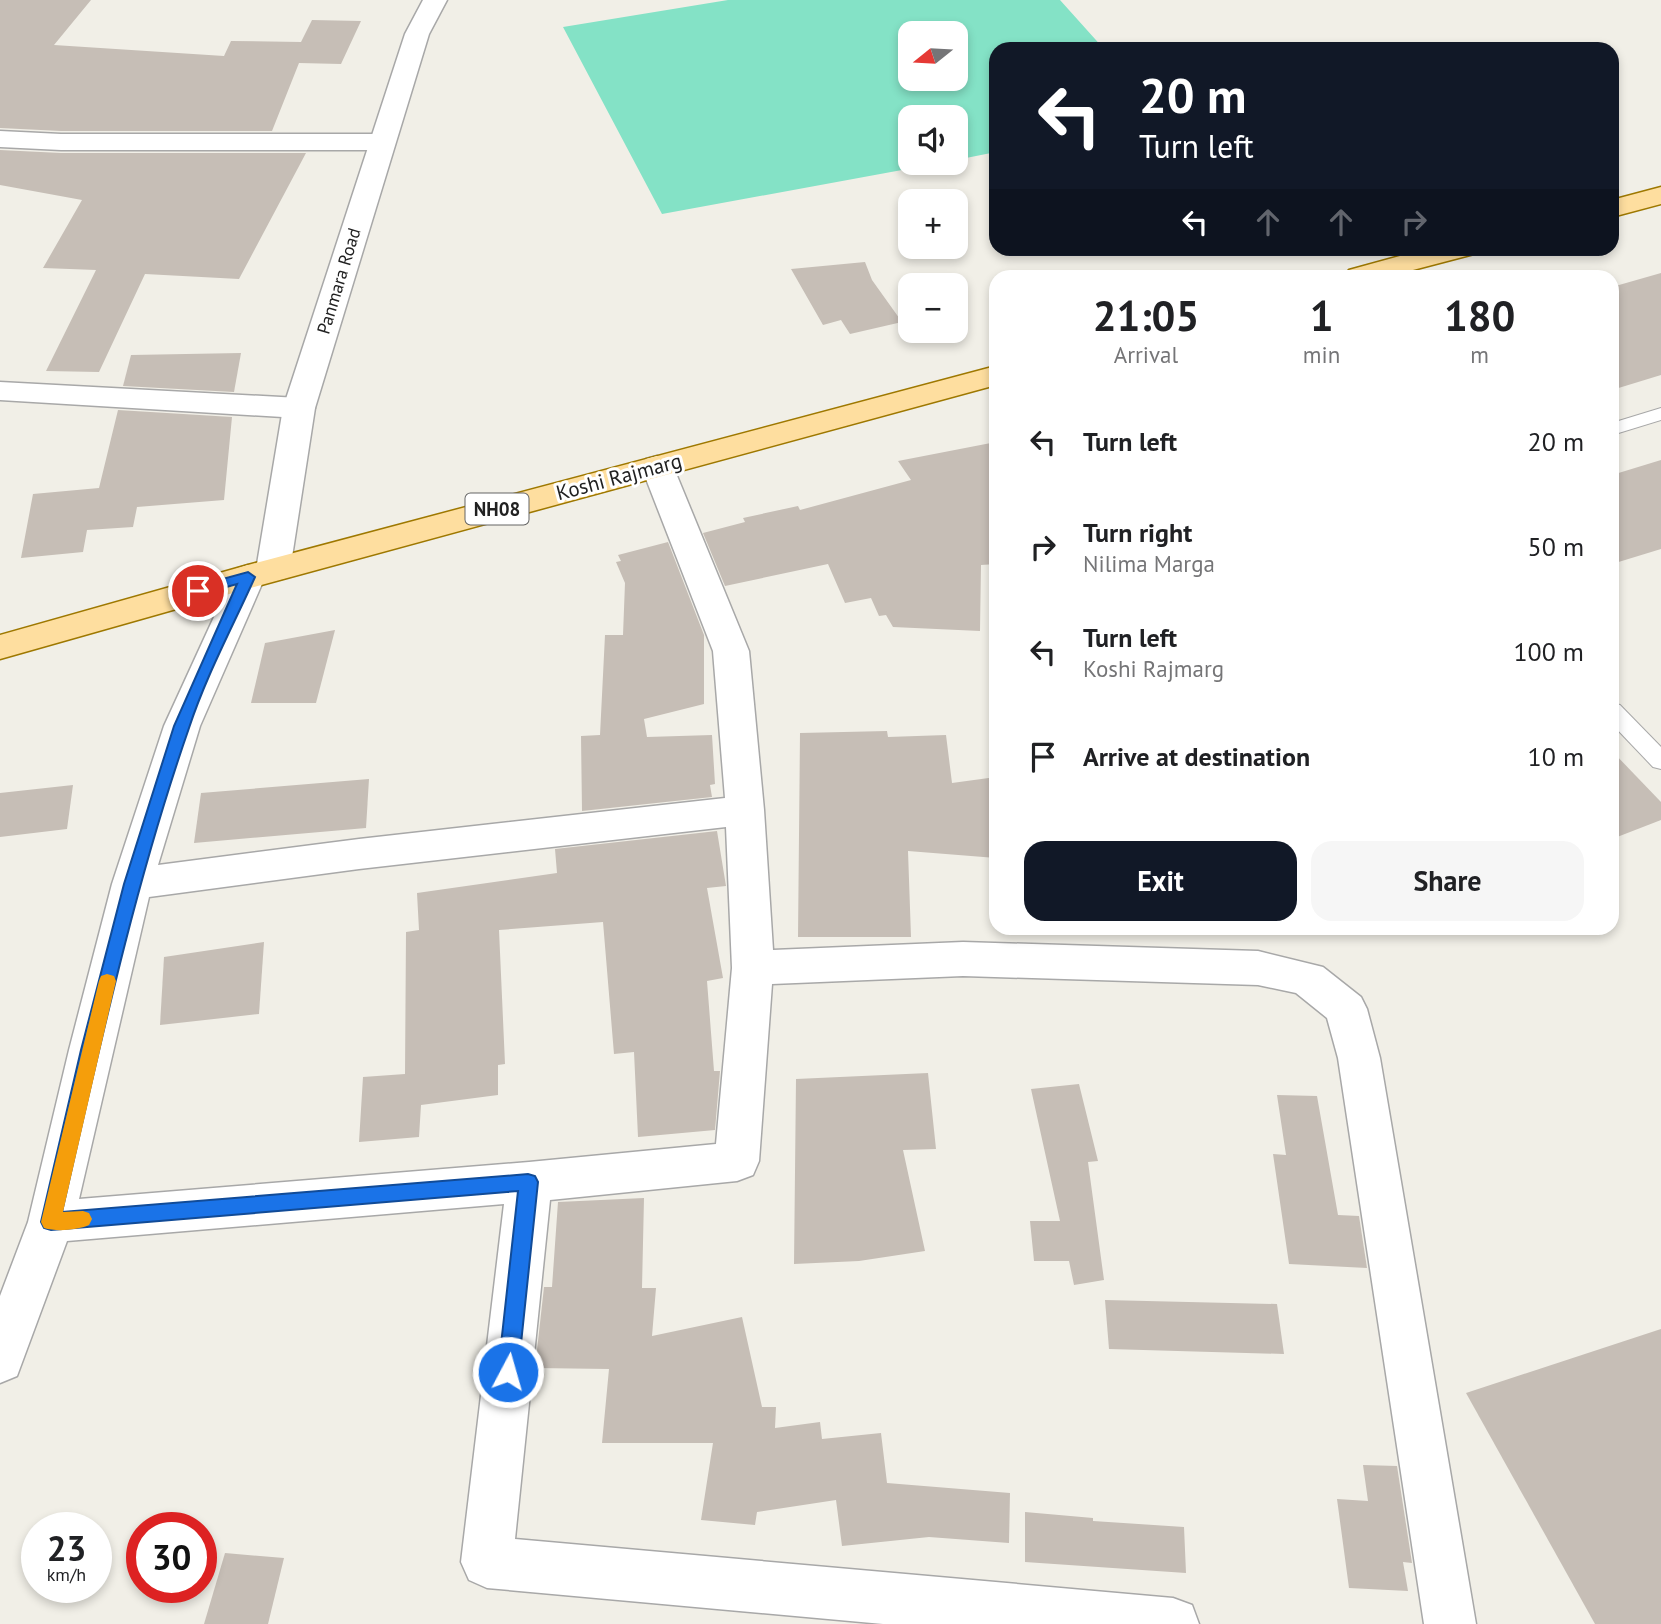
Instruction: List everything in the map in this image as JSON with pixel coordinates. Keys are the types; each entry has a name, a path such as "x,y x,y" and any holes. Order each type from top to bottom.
{"main road":[{"path":"1619,207 1661,195"},
{"path":"1382,270 1434,256"},
{"name":"Koshi Rajmarg","path":"0,647 989,377"}],"street":[{"name":"Panmara Road","path":"0,1360 51,1222 90,1050 132,884 182,726 260,574 299,408 417,34 435,0"},
{"path":"0,139 61,142 381,142"},
{"path":"0,391 299,408"},
{"path":"51,1222 528,1182 737,1161 753,968 745,810 731,650 657,466"},
{"path":"132,884 359,854 745,810"},
{"path":"753,968 963,958 1258,968 1308,979 1346,1009 1359,1058 1450,1624"},
{"path":"528,1182 487,1562 1173,1624"}],"lane":[{"path":"1619,427 1661,415"},
{"path":"1619,719 1661,761"}],"green space":[{"path":"728,0 1060,0 1098,42 989,42 989,153 968,158 968,105 898,105 898,171 662,214 563,27"}],"building":[{"path":"0,0 91,0 54,45 224,56 231,41 301,42 312,20 361,21 341,64 299,63 272,131 61,131 0,128"},
{"path":"0,150 61,153 306,153 239,279 145,274 99,372 46,371 96,270 43,268 82,200 0,185"},
{"path":"865,262 872,280 898,316 898,323 850,334 841,320 823,325 791,269"},
{"path":"1661,273 1661,375 1619,388 1619,285"},
{"path":"241,353 234,392 123,386 131,355"},
{"path":"118,410 232,417 224,500 137,507 133,527 87,530 83,552 21,558 33,494 99,488"},
{"path":"989,443 989,564 981,565 980,631 893,627 886,615 879,616 871,598 845,603 828,564 725,586 703,533 745,522 743,518 798,506 800,510 911,480 898,461"},
{"path":"1661,460 1661,549 1619,562 1619,473"},
{"path":"668,542 704,635 704,704 644,719 647,737 712,735 715,784 710,785 712,797 582,811 581,736 600,735 605,635 623,635 625,583 616,562 621,561 618,555"},
{"path":"335,630 316,703 251,703 265,643"},
{"path":"887,731 888,737 946,735 952,783 989,778 989,857 908,851 911,937 798,937 800,733"},
{"path":"1619,758 1661,802 1661,820 1619,836"},
{"path":"369,779 366,828 194,843 201,793"},
{"path":"73,785 67,829 0,837 0,793"},
{"path":"717,831 726,886 707,888 723,978 707,981 714,1071 720,1071 715,1130 638,1137 634,1052 614,1054 603,922 499,930 505,1064 498,1065 498,1095 421,1105 419,1137 359,1142 363,1077 405,1074 406,932 419,930 417,893 557,873 555,849"},
{"path":"264,942 259,1014 160,1025 164,957"},
{"path":"928,1073 936,1149 903,1150 925,1251 859,1261 794,1264 796,1079"},
{"path":"1079,1084 1098,1161 1088,1162 1104,1280 1074,1285 1069,1261 1034,1261 1030,1221 1060,1221 1031,1089"},
{"path":"1277,1095 1317,1096 1338,1215 1359,1216 1367,1268 1289,1264 1273,1154 1286,1155"},
{"path":"644,1198 642,1288 656,1288 652,1336 742,1317 762,1407 776,1407 775,1428 820,1422 822,1439 881,1433 887,1483 1010,1493 1009,1543 929,1537 842,1546 836,1500 757,1512 755,1525 701,1520 713,1443 602,1443 609,1369 535,1368 544,1287 552,1287 558,1202"},
{"path":"1105,1300 1277,1304 1284,1354 1109,1349"},
{"path":"1661,1329 1661,1624 1595,1624 1466,1393"},
{"path":"1363,1465 1397,1466 1412,1563 1403,1562 1408,1591 1349,1588 1337,1499 1368,1501"},
{"path":"1025,1512 1093,1518 1093,1521 1184,1527 1186,1573 1025,1562"},
{"path":"225,1553 284,1558 268,1624 204,1624 210,1603 217,1603 217,1580"}],"slow traffic":[{"path":"83,1219 51,1222 107,981"}],"route":[{"path":"198,591 248,577 182,726 132,884 90,1050 51,1222 528,1182 508,1372"}]}
